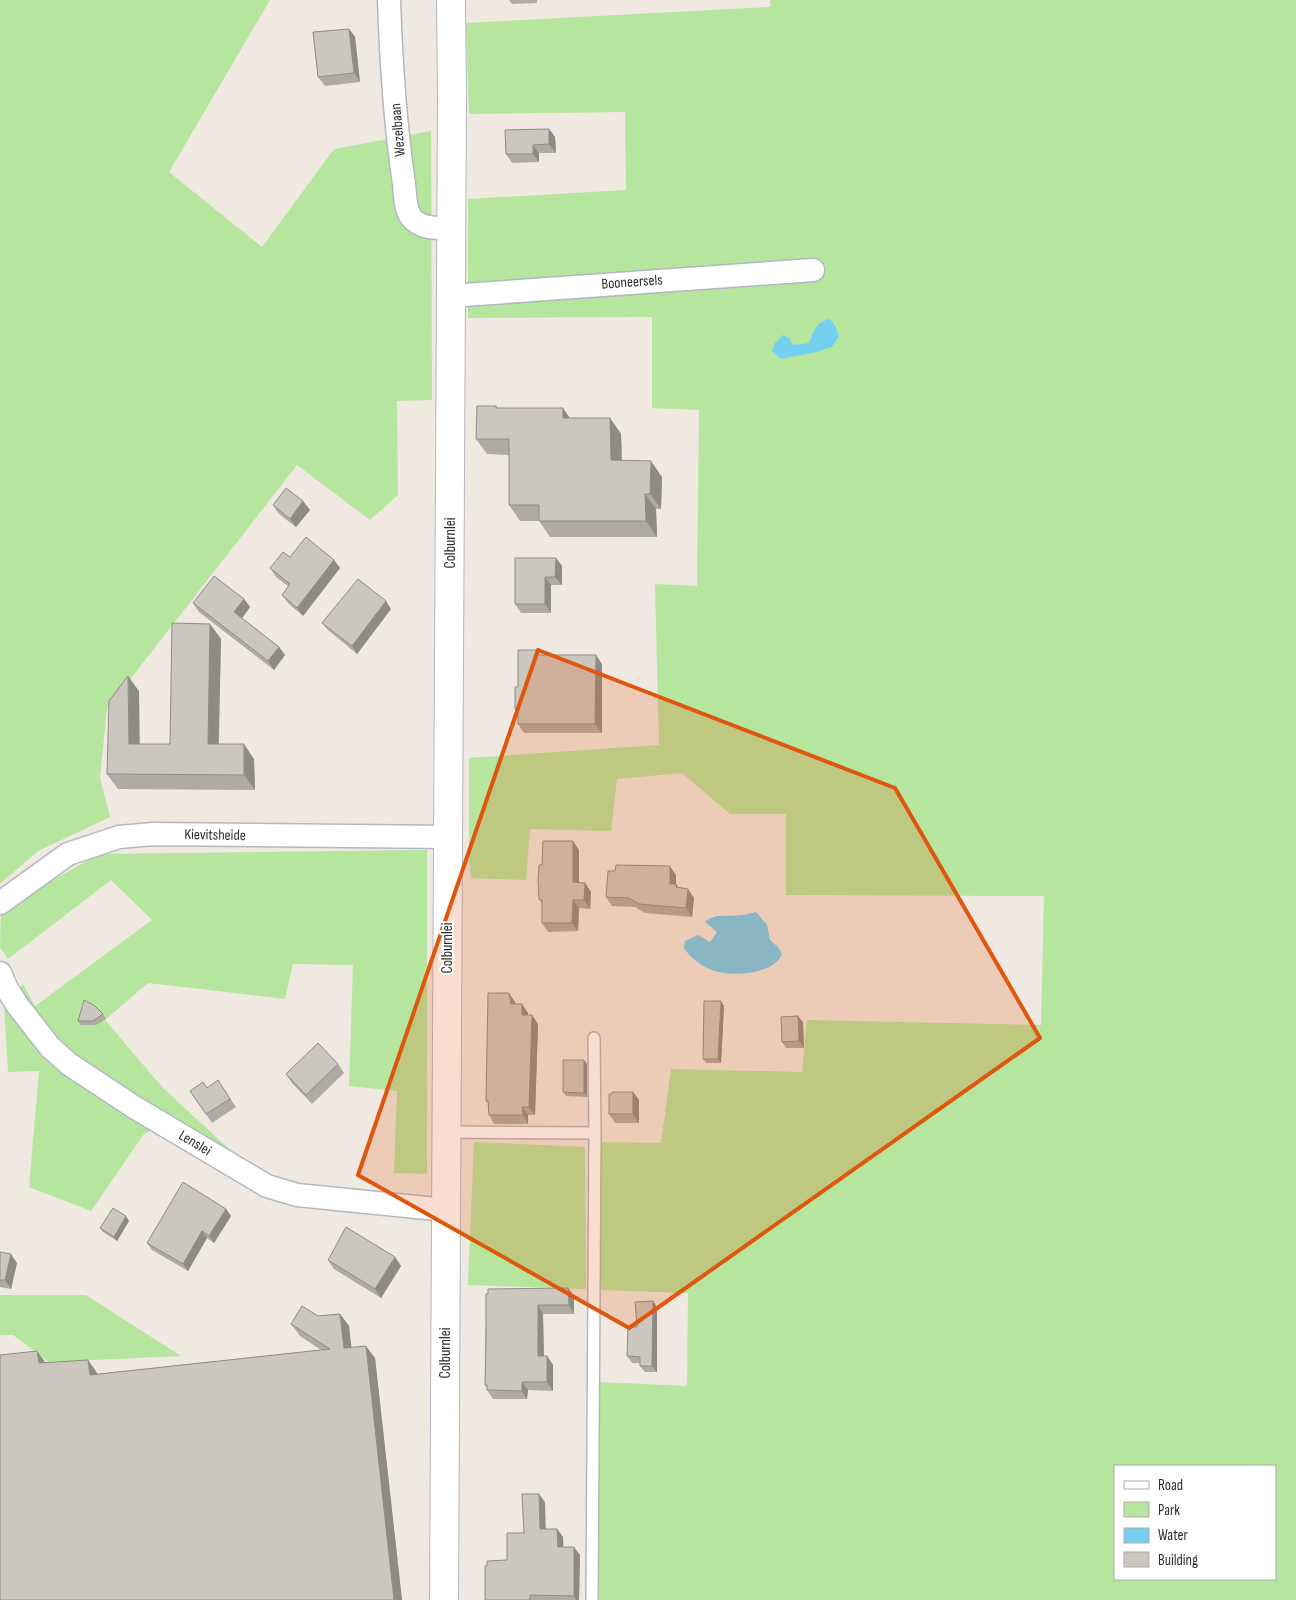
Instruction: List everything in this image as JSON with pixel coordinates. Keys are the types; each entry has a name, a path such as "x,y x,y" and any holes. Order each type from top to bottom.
{"street":[{"name":"Wezelbaan","path":"390,0 400,156 406,202 411,217 424,226 450,228"},
{"path":"450,0 452,96 450,296"},
{"name":"Booneersels","path":"450,296 813,270"},
{"name":"Colburnlei","path":"444,1600 450,296"},
{"name":"Kievitsheide","path":"0,903 68,854 119,837 162,834 448,837"},
{"name":"Lenslei","path":"0,973 7,989 18,1006 50,1047 69,1064 134,1107 267,1186 298,1195 446,1210"}],"lane":[{"path":"592,1600 596,1133 594,1038"},
{"path":"446,1132 596,1133"}],"highlighted area":[{"path":"538,650 895,788 1040,1038 629,1328 358,1175"}],"green space":[{"path":"0,0 270,0 169,172 262,247 334,149 431,131 432,400 397,401 398,495 370,520 297,465 107,709 100,778 110,817 38,851 0,884"},
{"path":"770,0 1296,0 1296,1600 598,1600 600,1382 687,1386 688,1293 601,1290 601,1142 661,1143 671,1069 802,1072 807,1020 1041,1025 1044,896 786,895 786,814 730,814 682,773 617,779 611,831 530,829 526,880 471,878 469,856 469,758 659,745 655,584 697,586 699,410 652,408 652,317 468,318 468,199 626,190 625,112 469,114 466,23 770,7"},
{"path":"427,850 427,1174 394,1173 397,1091 349,1086 353,965 293,964 285,999 148,983 105,1020 163,1088 239,1158 233,1179 156,1128 144,1134 91,1211 29,1187 39,1071 8,1072 4,1004 23,984 35,1006 152,920 111,880 8,959 0,947 1,910 99,854"},
{"path":"474,1142 585,1147 586,1289 468,1285"},
{"path":"0,1295 86,1295 181,1356 49,1362 13,1335 0,1335"}],"water":[{"path":"830,319 836,327 839,336 832,347 781,359 772,351 775,343 783,335 789,338 793,345 809,343 814,330 819,324"},
{"path":"756,912 767,925 770,940 778,947 782,954 769,967 759,971 737,974 715,971 698,962 684,948 685,941 698,935 710,942 717,932 705,922 712,917"}],"building":[{"path":"349,29 354,73 318,77 313,32"},
{"path":"549,129 549,144 533,145 533,154 506,154 505,130"},
{"path":"477,406 496,406 496,408 563,408 563,418 610,418 611,460 651,461 650,494 645,494 646,521 539,521 539,505 509,505 509,439 476,439"},
{"path":"286,488 303,501 290,519 273,505"},
{"path":"306,537 334,560 297,608 282,595 290,584 270,568 283,552 290,557"},
{"path":"515,558 556,558 555,577 545,577 545,604 515,604"},
{"path":"214,576 244,599 234,612 279,647 268,661 193,603"},
{"path":"358,579 386,601 352,646 322,623"},
{"path":"172,623 210,624 208,744 244,744 244,775 107,774 109,701 128,676 129,744 170,744"},
{"path":"518,650 537,650 537,655 596,655 595,724 518,724 518,710 515,709 515,687 518,687"},
{"path":"543,841 573,841 573,882 585,883 584,900 573,900 572,923 542,923 542,900 539,899 538,881 539,865 542,865"},
{"path":"616,865 670,866 670,884 676,884 676,887 688,889 686,908 639,904 629,898 606,897 608,871 615,871"},
{"path":"488,993 509,993 511,1004 522,1004 522,1015 532,1015 529,1107 522,1107 523,1115 489,1115 488,1101 486,1101"},
{"path":"84,1000 95,1006 103,1014 93,1021 78,1021"},
{"path":"704,1001 721,1001 718,1059 703,1059"},
{"path":"798,1016 799,1041 782,1042 781,1017"},
{"path":"318,1043 338,1064 306,1095 286,1074"},
{"path":"563,1060 584,1060 584,1093 563,1092"},
{"path":"218,1080 230,1099 206,1114 190,1091 203,1082 207,1088"},
{"path":"612,1092 633,1092 633,1114 609,1114 609,1094 612,1094"},
{"path":"183,1182 226,1209 209,1236 202,1231 183,1264 147,1243"},
{"path":"113,1208 126,1216 114,1237 100,1228"},
{"path":"346,1227 395,1257 375,1289 328,1260"},
{"path":"0,1252 11,1254 5,1280 0,1280"},
{"path":"568,1288 569,1305 538,1305 538,1356 547,1356 547,1382 522,1382 522,1391 487,1390 487,1385 485,1385 486,1294 488,1294 488,1289"},
{"path":"653,1301 652,1366 640,1366 640,1357 627,1356 628,1327 637,1327 635,1302"},
{"path":"302,1306 318,1316 340,1314 344,1348 366,1346 394,1600 0,1600 0,1355 37,1351 39,1363 88,1360 90,1375 330,1349 291,1324"},
{"path":"522,1494 539,1494 540,1529 557,1529 558,1547 574,1547 574,1596 530,1595 530,1600 485,1600 485,1566 487,1566 487,1561 507,1560 507,1533 524,1533"}]}
